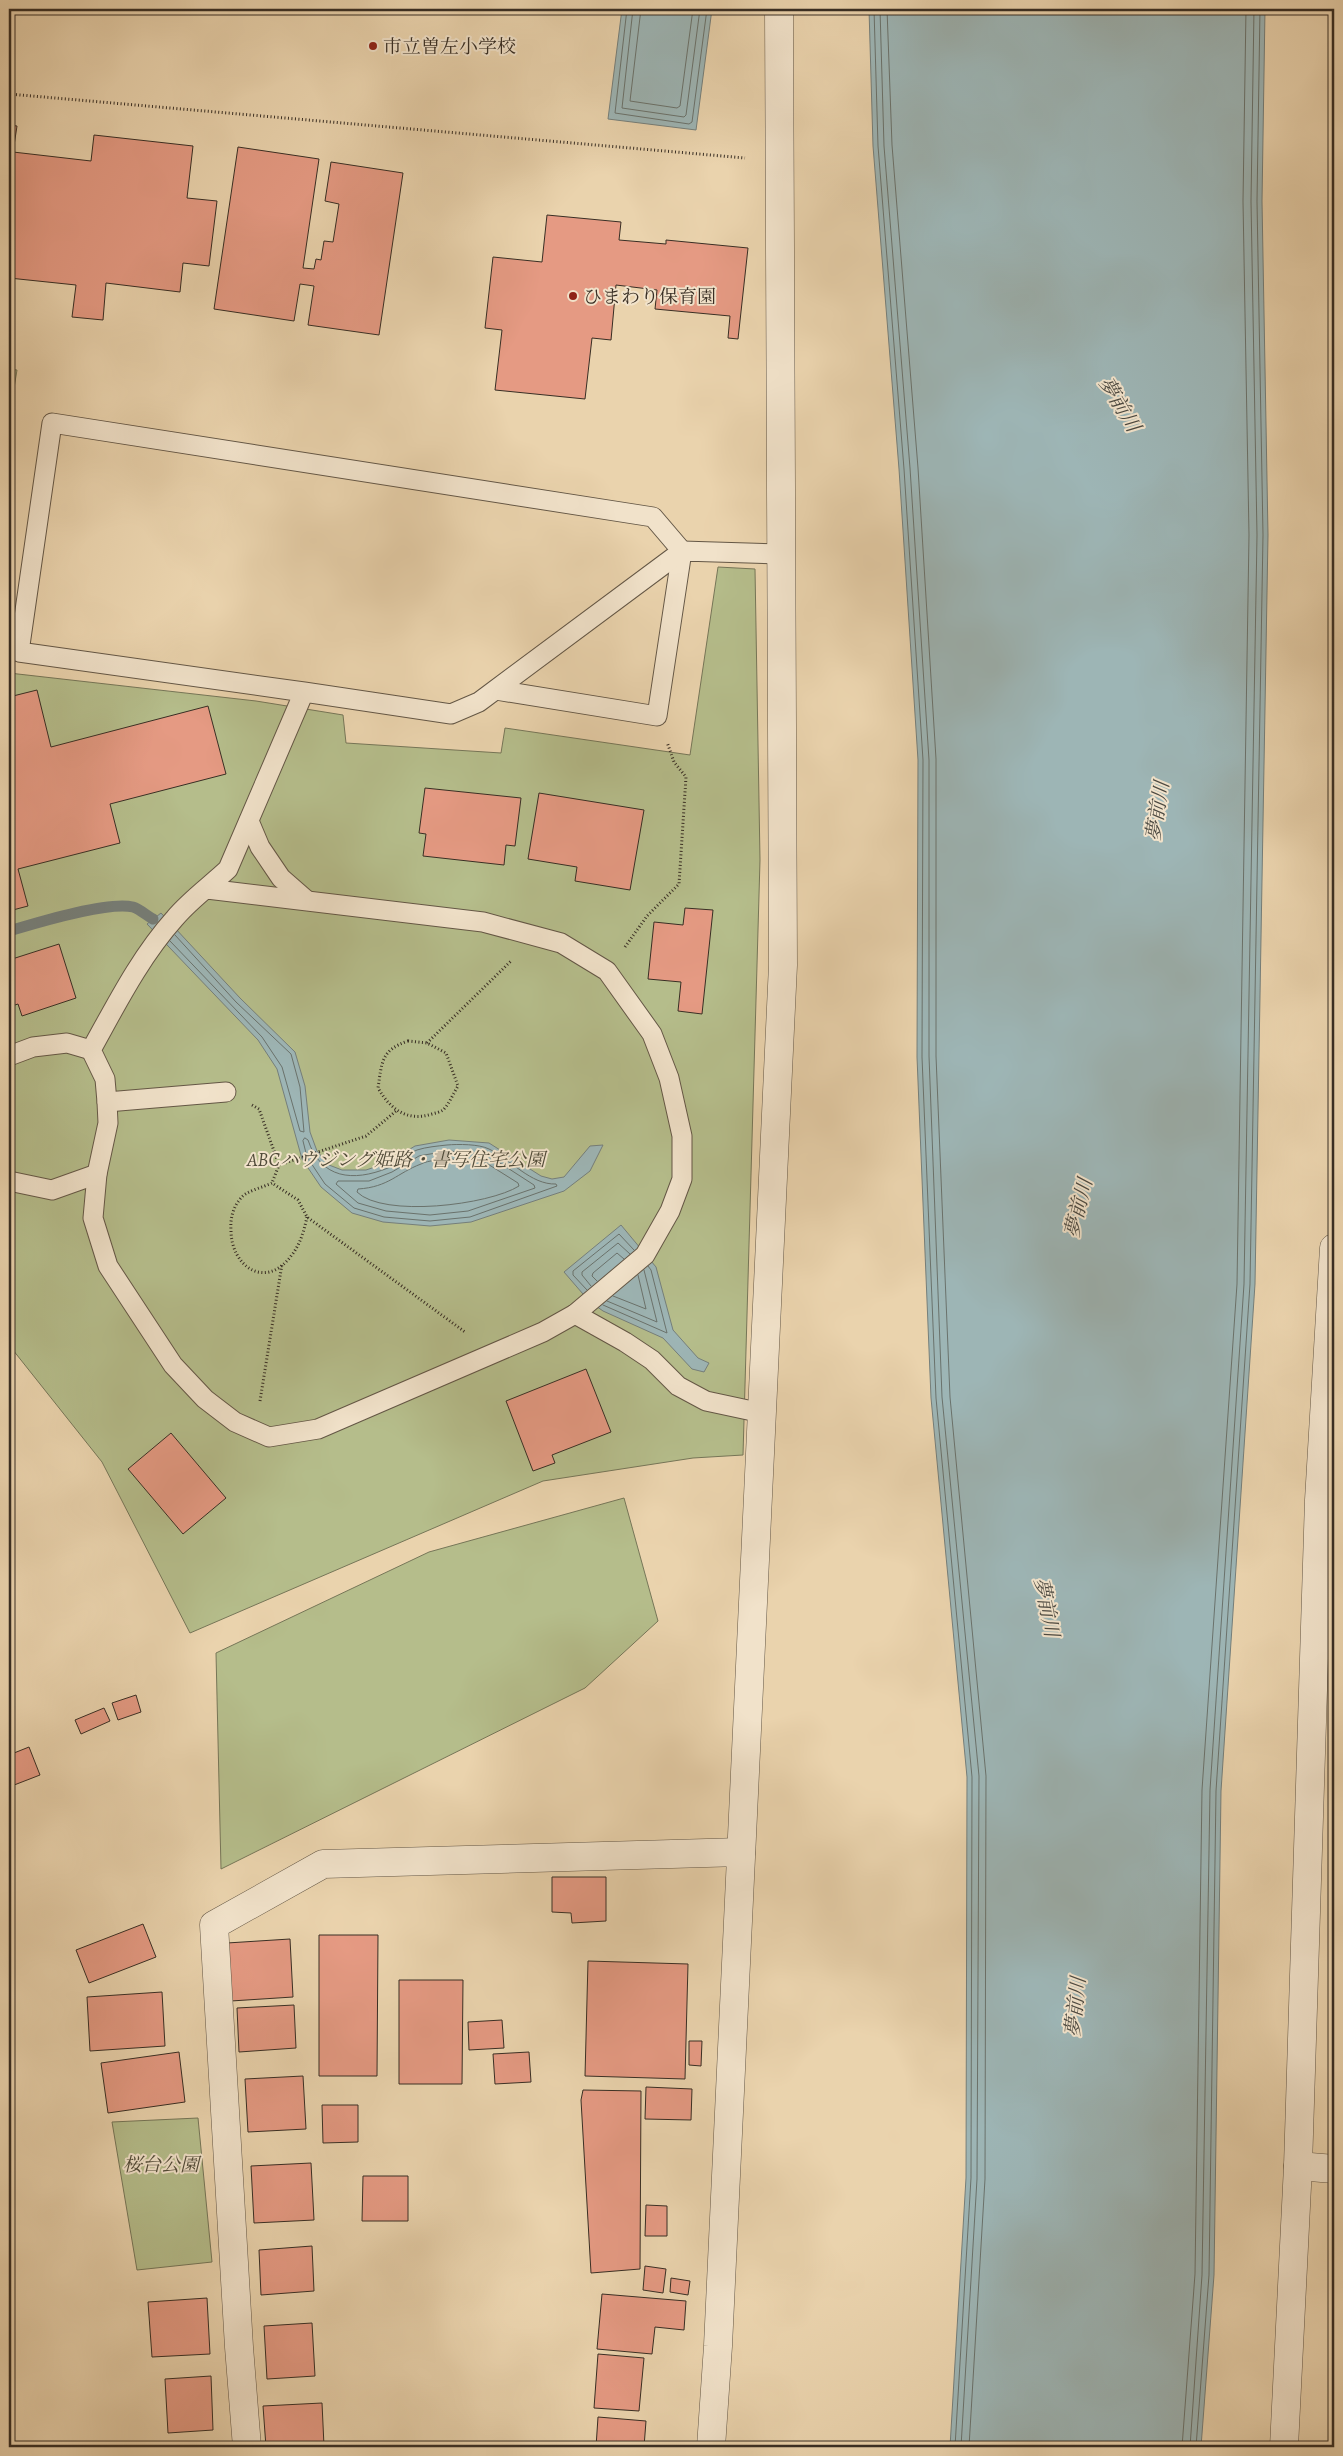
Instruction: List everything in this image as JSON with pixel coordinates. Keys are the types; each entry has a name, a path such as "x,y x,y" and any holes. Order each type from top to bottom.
{"street":[{"path":"711,2447 718,2346 783,965 779,9"},
{"path":"1284,2447 1298,2166 1319,1500 1334,1248"},
{"path":"248,2447 239,2347 214,1925 323,1864 741,1852"},
{"path":"1298,2166 1334,2169"}],"lane":[{"path":"496,690 656,716 682,551 654,517 52,423 19,652 451,714 479,702 682,551 782,554"},
{"path":"91,1050 126,987 175,918 228,870 304,692"},
{"path":"249,822 260,847 281,878 306,899"},
{"path":"9,1056 34,1047 67,1043 91,1050 106,1079 108,1123 97,1174 93,1218 108,1266 173,1365 205,1398 235,1422 269,1437 318,1429 543,1332 575,1314 644,1255 670,1210 682,1179 682,1136 669,1078 652,1034 607,971 561,943 483,922 306,899 207,889"},
{"path":"107,1102 226,1092"},
{"path":"9,1181 52,1190 97,1174"},
{"path":"575,1314 625,1342 652,1360 678,1386 706,1401 762,1413"}],"path":[{"path":"9,94 780,161"},
{"path":"607,971 647,916 680,884 686,777 674,762 656,716"},
{"path":"428,1043 536,936"},
{"path":"408,1041 428,1043 446,1053 458,1086 442,1111 422,1118 396,1111 385,1100 378,1088 384,1059 393,1046 408,1041"},
{"path":"226,1092 244,1099 259,1109 279,1165 272,1183 241,1196 231,1217 231,1247 241,1263 252,1271 270,1272 282,1264 291,1257 299,1242 307,1217"},
{"path":"279,1165 302,1159 317,1151 366,1136 396,1111"},
{"path":"272,1183 298,1200 307,1217 494,1353"},
{"path":"255,1431 282,1264"}],"green space":[{"path":"9,369 17,370 9,418"},
{"name":"ABCハウジング姫路・書写住宅公園","path":"718,567 755,569 760,860 743,1455 693,1458 543,1481 190,1633 102,1462 9,1345 9,673 256,701 343,715 346,743 501,753 505,728 690,755"},
{"path":"624,1498 658,1621 585,1688 221,1869 216,1653 429,1552"},
{"name":"桜台公園","path":"198,2118 212,2262 137,2270 112,2122"}],"water":[{"path":"622,9 712,9 696,130 608,119"},
{"name":"夢前川","path":"869,9 1265,9 1262,201 1268,535 1255,1284 1221,1791 1214,2275 1201,2447 950,2447 966,2178 967,1777 931,1398 917,1057 918,760 899,469 873,146"},
{"path":"161,913 240,998 295,1052 305,1086 310,1132 317,1151 329,1165 342,1170 366,1170 387,1163 415,1146 449,1140 489,1143 541,1176 552,1179 564,1177 590,1146 603,1145 590,1171 564,1191 471,1222 430,1226 383,1222 352,1213 321,1187 302,1159 277,1069 258,1040 147,924"},
{"path":"621,1225 656,1267 673,1330 698,1358 709,1363 704,1372 692,1369 663,1338 603,1311 589,1301 564,1272"}],"building":[{"path":"9,125 17,126 13,152 91,161 94,135 193,146 187,198 217,201 209,266 183,263 180,292 106,283 103,320 72,317 76,285 9,278"},
{"path":"238,147 319,159 303,268 314,269 316,259 321,260 324,241 333,242 339,204 325,201 331,162 403,173 379,335 308,325 314,286 300,284 294,321 214,309"},
{"path":"547,215 621,222 619,240 666,244 666,240 748,248 738,339 728,338 730,316 655,309 657,290 616,285 611,340 592,338 585,399 495,390 502,330 485,328 493,257 542,262"},
{"path":"37,690 51,747 208,706 226,774 110,804 120,843 18,869 28,906 9,911 9,759 13,758 9,742 9,697"},
{"path":"425,788 521,798 515,846 506,845 504,865 423,856 426,834 419,833"},
{"path":"539,793 644,810 630,890 575,881 577,867 528,859"},
{"path":"685,908 713,910 702,1014 678,1011 681,982 648,979 654,922 683,925"},
{"path":"59,944 76,998 22,1016 18,1004 9,1007 9,960"},
{"path":"586,1369 611,1432 552,1455 555,1463 533,1471 506,1401"},
{"path":"171,1433 226,1498 183,1534 128,1469"},
{"path":"136,1695 141,1712 118,1720 112,1703"},
{"path":"104,1708 110,1721 81,1734 75,1720"},
{"path":"29,1747 40,1775 9,1787 9,1755"},
{"path":"552,1877 606,1877 606,1921 572,1923 571,1913 552,1912"},
{"path":"143,1924 156,1957 89,1983 76,1950"},
{"path":"319,1935 378,1935 377,2076 319,2076"},
{"path":"290,1939 293,1997 231,2001 227,1943"},
{"path":"588,1961 688,1964 685,2079 585,2076"},
{"path":"399,1980 463,1980 462,2084 399,2084"},
{"path":"162,1992 165,2046 90,2051 87,1997"},
{"path":"294,2005 296,2048 239,2052 237,2008"},
{"path":"502,2020 504,2048 469,2050 468,2022"},
{"path":"689,2041 702,2041 701,2066 689,2065"},
{"path":"179,2052 185,2102 108,2113 101,2063"},
{"path":"529,2052 531,2082 495,2084 493,2054"},
{"path":"303,2076 306,2129 248,2132 245,2079"},
{"path":"646,2087 692,2089 691,2120 645,2119"},
{"path":"583,2090 641,2091 640,2269 591,2273 581,2100"},
{"path":"322,2105 358,2105 358,2142 323,2143"},
{"path":"311,2163 314,2220 254,2223 251,2166"},
{"path":"363,2176 408,2176 408,2221 362,2221"},
{"path":"646,2205 667,2206 667,2236 645,2236"},
{"path":"312,2246 314,2291 261,2295 259,2250"},
{"path":"645,2266 666,2269 663,2293 643,2290"},
{"path":"671,2278 690,2281 688,2295 670,2292"},
{"path":"602,2294 686,2301 684,2330 655,2327 652,2354 597,2349"},
{"path":"207,2298 210,2354 152,2357 148,2302"},
{"path":"312,2323 315,2376 267,2379 264,2326"},
{"path":"598,2354 644,2358 639,2411 594,2408"},
{"path":"211,2376 213,2430 168,2433 165,2379"},
{"path":"322,2403 324,2446 266,2447 263,2406"},
{"path":"598,2417 646,2421 644,2447 596,2447"}],"waterway":[{"path":"9,931 71,914 106,907 133,907 153,919"}],"place":[{"name":"市立曽左小学校","path":"373,46"},
{"name":"ひまわり保育園","path":"573,296"}]}
